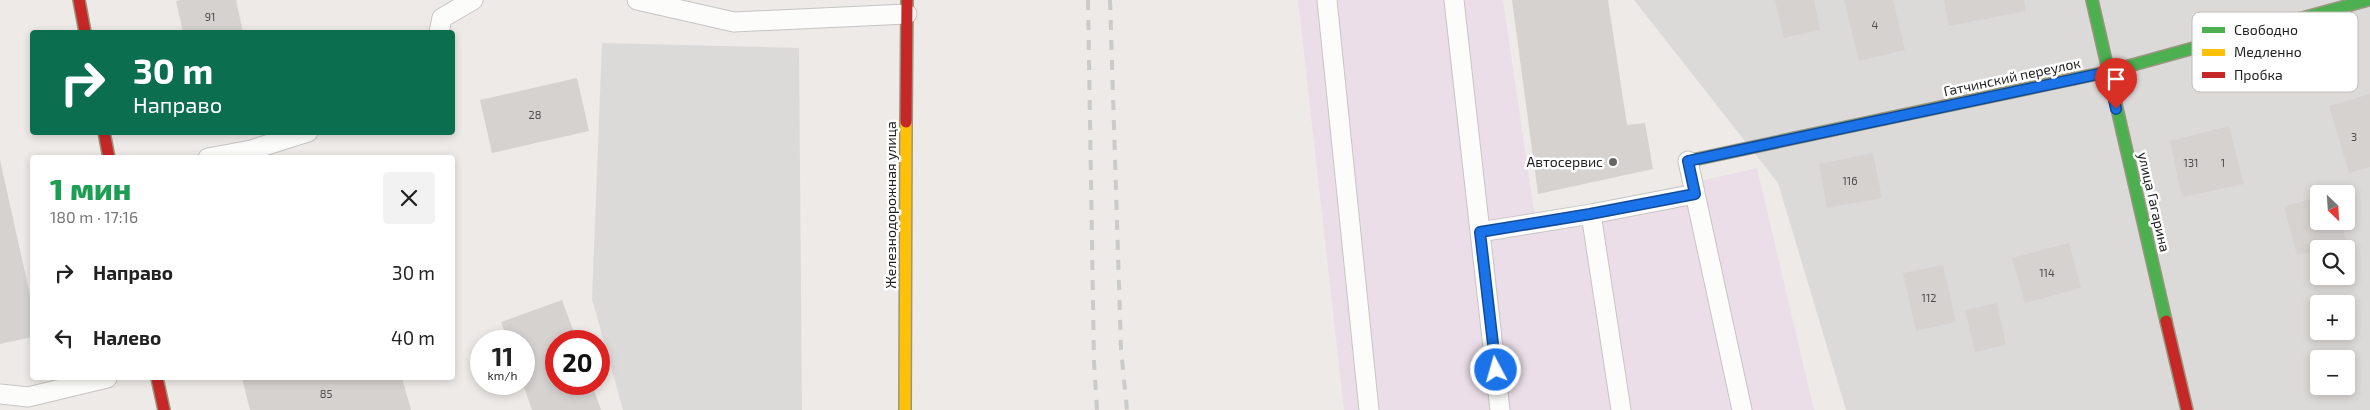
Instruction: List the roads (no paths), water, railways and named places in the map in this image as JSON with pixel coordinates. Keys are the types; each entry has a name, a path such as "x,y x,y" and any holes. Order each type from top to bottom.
{"street":[{"path":"79,0 85,30"},
{"name":"улица Гагарина","path":"2092,0 2187,410"},
{"name":"Гатчинский переулок","path":"2325,12 2368,0"},
{"name":"Железнодорожная улица","path":"905,410 907,7"},
{"name":"Гатчинский переулок","path":"1688,161 2108,72 2192,49"},
{"path":"105,135 108,155"},
{"path":"157,380 164,410"}],"lane":[{"path":"439,30 442,18 473,0"},
{"path":"637,0 734,22 907,7"},
{"path":"1327,0 1369,410"},
{"path":"1454,0 1500,410"},
{"path":"224,155 251,150 298,135"},
{"path":"1688,161 1742,410"},
{"path":"1480,232 1695,194"},
{"path":"1590,214 1621,410"},
{"path":"0,394 28,396 98,380"}],"railway":[{"path":"1088,0 1094,362 1097,410"},
{"path":"1110,0 1121,349 1127,410"}],"place":[{"name":"Автосервис","path":"1613,162"}]}
